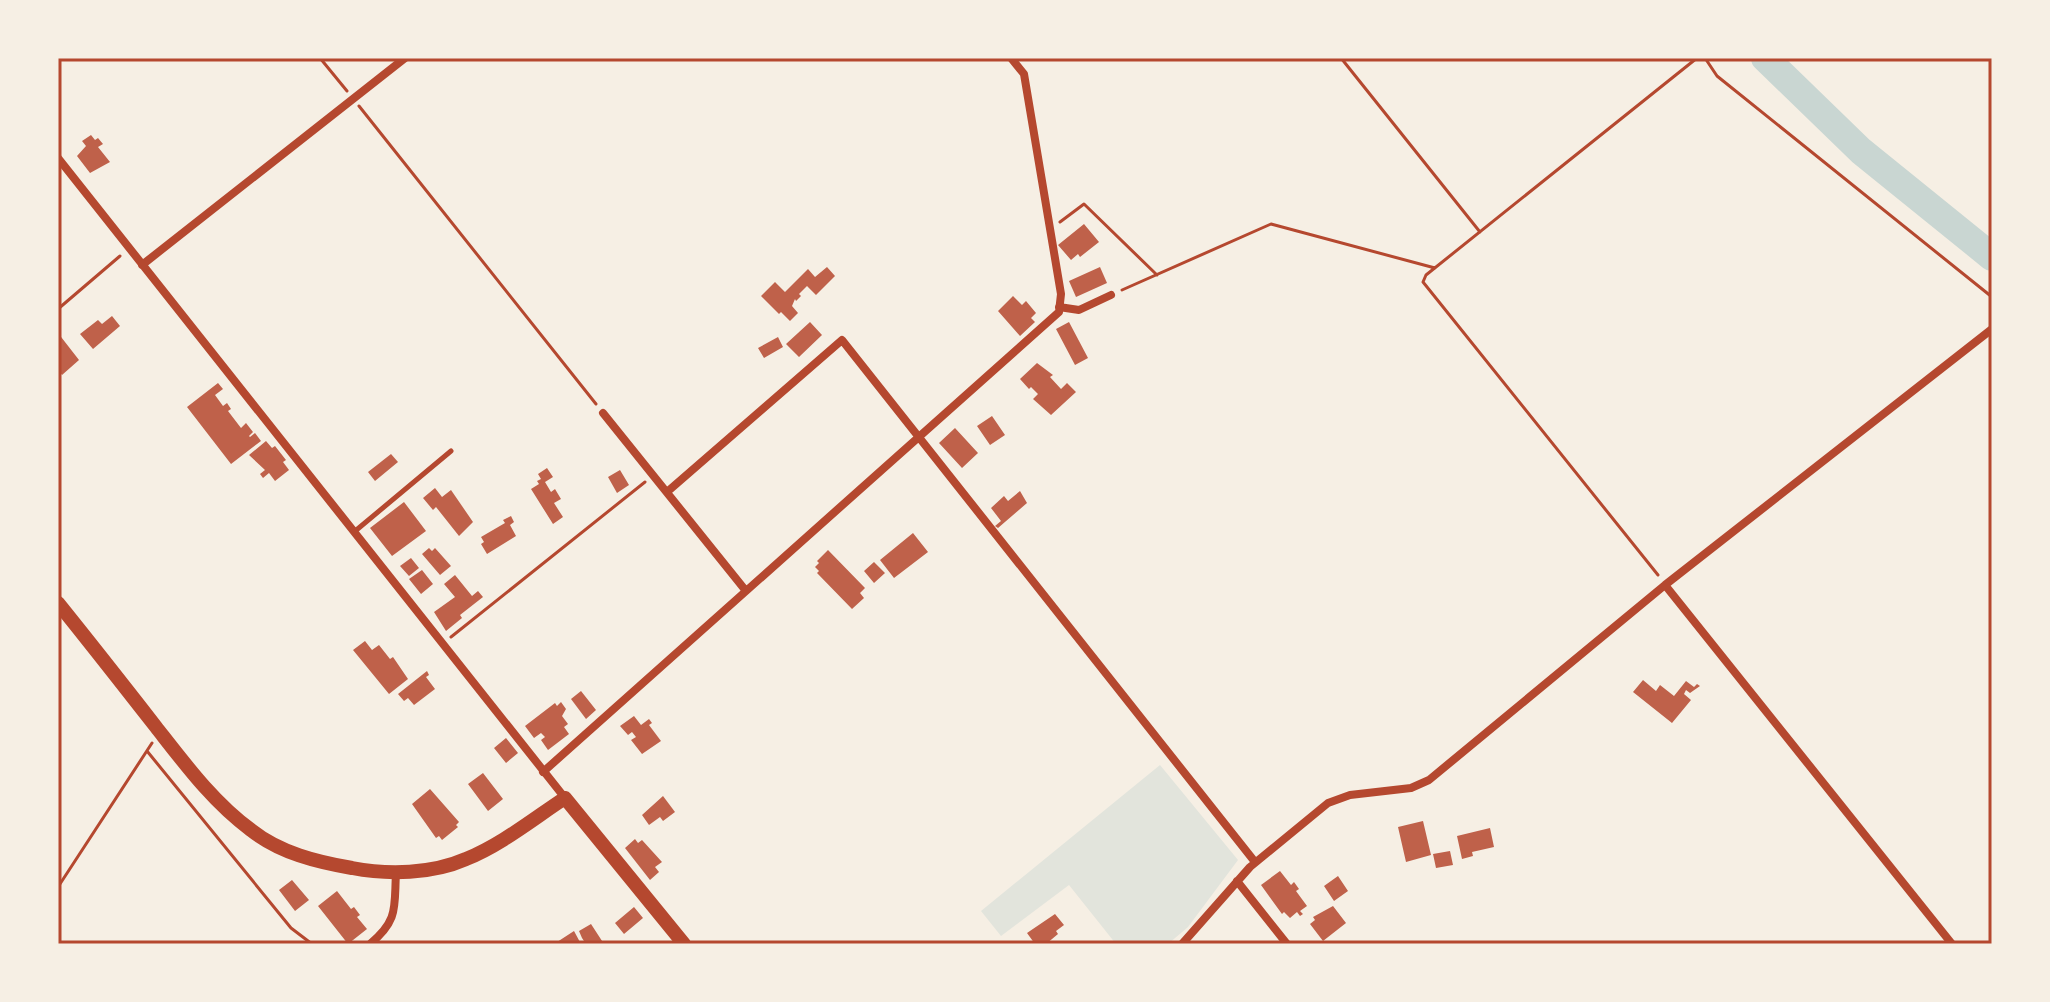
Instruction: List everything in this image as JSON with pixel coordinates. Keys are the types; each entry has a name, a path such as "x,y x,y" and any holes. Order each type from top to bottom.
{"main road":[{"path":"58,603 223,806 252,832 290,853 368,871 396,873 447,866 467,859 565,798 684,944"}],"street":[{"path":"142,265 405,58"},
{"path":"543,772 1059,312 1061,294 1024,74 1011,58"},
{"path":"58,158 565,798"},
{"path":"1059,307 1079,310 1111,295"},
{"path":"1182,944 1255,862 1328,803 1350,795 1411,788 1429,780 1665,585 1992,329"},
{"path":"667,492 842,340 1255,862"},
{"path":"603,413 746,591"},
{"path":"1665,585 1952,944"},
{"path":"370,944 387,930 393,915 396,873"},
{"path":"1237,881 1287,944"}],"lane":[{"path":"353,532 451,451"}],"path":[{"path":"320,58 603,413"},
{"path":"1341,58 1480,232"},
{"path":"1665,585 1423,282 1426,275 1697,58"},
{"path":"1705,58 1717,76 1992,297"},
{"path":"1050,227 1084,204 1157,275"},
{"path":"1111,295 1271,224 1435,268"},
{"path":"58,309 129,249"},
{"path":"441,644 653,476"},
{"path":"58,887 159,731"},
{"path":"147,751 291,928 312,944"}],"shaded area":[{"path":"1160,765 1238,860 1188,927 1168,944 1116,944 1069,885 1001,936 981,911"}],"building":[{"path":"91,135 103,144 98,147 110,162 90,173 77,156 86,146 82,141"},
{"path":"1084,224 1099,242 1071,260 1058,245"},
{"path":"827,267 835,276 816,295 807,286 799,294 801,296 795,299 792,306 798,313 790,321 761,296 775,282 785,292 808,269 815,277"},
{"path":"1100,267 1107,283 1076,297 1069,281"},
{"path":"1013,296 1022,305 1026,301 1036,313 1031,318 1035,322 1020,336 998,311"},
{"path":"112,316 120,326 93,349 80,334 98,320 102,324"},
{"path":"810,322 822,335 799,357 786,344"},
{"path":"1069,322 1088,358 1075,365 1056,329"},
{"path":"58,333 79,360 62,375 58,370"},
{"path":"778,337 783,347 764,358 758,348"},
{"path":"1037,363 1053,375 1050,377 1061,389 1067,383 1076,392 1051,415 1033,399 1038,394 1020,379"},
{"path":"218,383 223,389 215,395 223,406 227,403 231,409 228,411 241,428 246,423 253,432 249,436 255,433 261,441 231,464 187,407"},
{"path":"992,416 1005,435 990,445 977,426"},
{"path":"955,428 978,453 962,468 939,443"},
{"path":"266,441 272,448 275,446 286,460 283,462 289,470 275,481 269,473 263,478 260,474 265,470 249,455"},
{"path":"391,454 398,462 375,481 368,472"},
{"path":"547,468 553,477 545,482 551,492 555,489 561,499 554,503 563,517 553,524 531,489 539,484 537,481 541,479 538,474"},
{"path":"620,470 629,485 617,493 608,477"},
{"path":"435,488 442,497 451,490 473,522 459,536 436,507 433,510 423,498"},
{"path":"1020,491 1027,503 998,528 995,526 1001,521 991,508 1004,496 1008,501"},
{"path":"404,502 426,531 392,556 370,528"},
{"path":"511,516 514,522 510,525 516,536 487,554 481,537"},
{"path":"913,533 928,552 894,578 880,560"},
{"path":"429,548 432,551 435,548 451,566 440,575 422,554"},
{"path":"828,550 865,588 860,593 864,598 852,609 817,573 817,561"},
{"path":"411,558 419,568 409,576 400,566"},
{"path":"874,562 885,573 874,583 864,571"},
{"path":"422,570 433,584 421,594 409,579"},
{"path":"455,575 472,596 478,591 483,597 446,631 434,612 455,597 444,584"},
{"path":"365,641 372,650 379,645 390,659 393,657 408,679 389,694 353,650"},
{"path":"427,671 429,675 426,677 435,689 414,705 408,698 404,701 398,694"},
{"path":"1643,680 1656,691 1660,685 1674,696 1686,681 1694,687 1697,684 1700,686 1690,693 1686,690 1684,694 1691,700 1672,723 1633,692"},
{"path":"581,691 596,710 586,719 571,699"},
{"path":"561,702 566,709 562,716 568,724 564,727 569,734 548,750 541,740 545,737 541,733 534,738 525,726 555,703 557,706"},
{"path":"634,716 641,725 649,719 652,723 649,725 661,741 642,754 631,740 636,737 632,732 628,735 620,726"},
{"path":"506,738 518,753 506,763 494,748"},
{"path":"483,773 503,799 488,811 468,784"},
{"path":"430,789 459,822 458,827 442,840 439,836 436,838 412,804"},
{"path":"663,796 675,812 663,821 660,817 649,825 642,815"},
{"path":"1423,821 1431,855 1406,862 1398,827"},
{"path":"1490,828 1494,847 1472,852 1473,856 1462,859 1457,836"},
{"path":"635,839 638,843 642,840 662,862 655,867 659,872 650,880 625,848"},
{"path":"1450,851 1453,865 1436,868 1433,854"},
{"path":"1280,871 1291,885 1294,882 1299,889 1296,891 1307,906 1300,911 1303,914 1300,916 1297,912 1290,918 1284,912 1282,914 1261,885"},
{"path":"1338,876 1348,891 1334,901 1324,886"},
{"path":"292,880 309,900 295,911 279,890"},
{"path":"337,891 351,909 354,907 360,915 357,917 367,929 348,944 318,906"},
{"path":"1333,906 1346,923 1323,941 1310,924 1315,920 1313,917"},
{"path":"634,907 643,918 624,934 615,923"},
{"path":"1055,914 1064,925 1056,931 1058,934 1046,944 1035,944 1027,933"},
{"path":"591,924 604,944 586,944 582,938 579,931"},
{"path":"574,931 581,944 554,944"}],"waterway":[{"path":"1765,58 1861,151 1992,257"}]}
